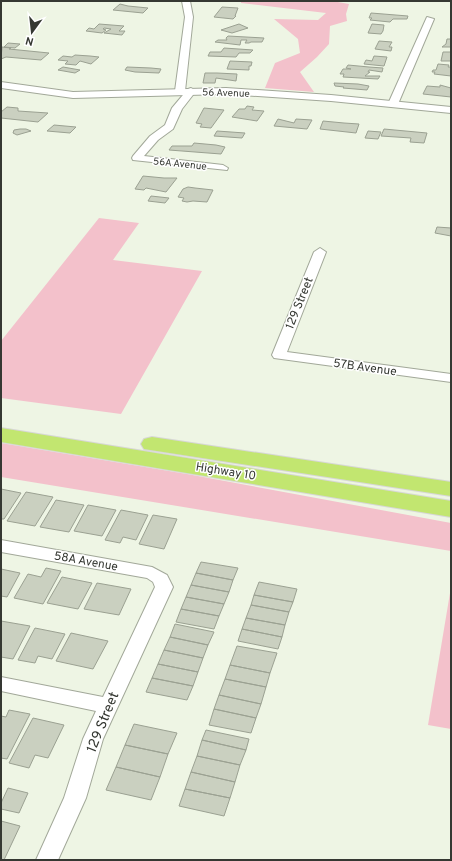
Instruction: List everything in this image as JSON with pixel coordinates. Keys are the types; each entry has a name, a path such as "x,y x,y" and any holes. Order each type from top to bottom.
{"highway":[{"name":"Highway 10","path":"1,420 451,489"},
{"name":"Highway 10","path":"1,435 451,509"}],"street":[{"path":"186,1 189,17 186,91"},
{"path":"393,104 430,19"},
{"name":"56 Avenue","path":"1,85 73,95 226,91 451,110"},
{"name":"56A Avenue","path":"186,91 169,127 154,138 137,158 223,168"},
{"name":"129 Street","path":"278,355 320,252"},
{"name":"57B Avenue","path":"278,355 451,378"},
{"name":"58A Avenue","path":"1,546 152,573 161,579 164,587"},
{"name":"129 Street","path":"48,860 75,798 93,739 164,587"},
{"path":"1,684 108,706"}],"shaded area":[{"path":"241,1 332,1 349,4 346,14 347,21 330,26 329,44 300,72 314,92 265,88 275,63 300,53 298,39 274,19 318,20 326,13 241,3"},
{"path":"99,218 139,223 113,260 202,271 121,414 1,398 1,341"},
{"path":"1,443 187,474 451,523 451,551 1,477"},
{"path":"451,587 451,729 428,725"}],"building":[{"path":"120,4 148,8 143,13 113,10"},
{"path":"222,7 238,8 236,16 233,19 214,17"},
{"path":"371,13 408,16 407,19 393,19 390,22 370,20 372,18 369,18"},
{"path":"99,24 124,26 119,31 125,31 122,35 104,33 111,29 104,28 103,29 106,30 102,33 86,31 89,28 94,29"},
{"path":"239,24 248,28 232,33 221,30"},
{"path":"372,24 384,25 381,34 368,33"},
{"path":"228,36 264,38 262,42 245,43 247,40 241,40 240,45 215,42 218,40 227,40 226,38"},
{"path":"447,39 451,39 451,47 442,47 446,44"},
{"path":"379,41 392,42 389,47 392,47 391,51 375,49"},
{"path":"8,43 20,44 15,48 4,47"},
{"path":"2,47 49,53 41,60 6,57 1,59"},
{"path":"224,48 253,50 250,53 239,53 236,57 208,56 210,52 221,52"},
{"path":"443,52 451,52 451,61 441,61"},
{"path":"75,55 99,57 91,64 80,61 76,65 65,64 68,61 58,60 63,56 72,57"},
{"path":"374,56 387,57 384,66 364,64 366,60 372,61"},
{"path":"230,61 252,62 251,66 249,66 249,70 227,69"},
{"path":"438,64 449,65 448,67 451,67 451,76 434,74 435,72 432,72 433,70 436,70"},
{"path":"348,65 383,68 382,72 369,70 368,72 370,72 365,76 380,76 378,79 343,77 344,74 340,74 343,69 351,69 346,68"},
{"path":"63,67 80,70 75,73 58,70"},
{"path":"127,67 161,69 159,73 135,72 125,70"},
{"path":"205,73 237,74 236,81 216,78 215,83 203,83"},
{"path":"334,83 369,86 367,90 343,88 344,87 335,86"},
{"path":"440,85 451,88 451,97 423,94 427,86 440,87"},
{"path":"247,106 254,107 252,110 264,111 257,121 232,117 239,109 245,109"},
{"path":"7,107 18,108 18,111 48,113 38,122 1,118 1,112"},
{"path":"204,108 224,110 211,128 200,127 202,124 196,123"},
{"path":"278,119 294,123 296,119 312,120 307,129 274,126"},
{"path":"323,121 359,124 356,133 320,129"},
{"path":"54,125 76,127 70,133 47,131"},
{"path":"20,129 31,131 17,135 13,133 14,130"},
{"path":"384,129 427,133 424,143 410,142 411,138 381,136"},
{"path":"217,131 245,133 242,138 214,136"},
{"path":"368,131 381,132 378,139 365,138"},
{"path":"194,143 225,147 221,154 169,150 172,146 192,146"},
{"path":"143,176 177,178 166,192 146,188 144,190 135,189"},
{"path":"188,187 213,190 207,202 182,201 184,198 178,197 183,189"},
{"path":"151,196 169,198 165,203 148,201"},
{"path":"437,227 451,228 451,236 435,233"},
{"path":"1,489 21,493 4,519 1,519"},
{"path":"26,492 53,497 35,526 7,521"},
{"path":"56,500 84,505 69,532 40,527"},
{"path":"88,505 116,510 102,536 74,531"},
{"path":"121,510 148,515 136,540 123,537 120,543 105,540"},
{"path":"153,515 177,519 164,549 139,544"},
{"path":"201,562 238,568 233,580 196,573"},
{"path":"46,568 61,571 43,604 14,598 28,574 41,577"},
{"path":"1,569 20,573 7,597 1,596"},
{"path":"196,573 233,580 229,592 191,585"},
{"path":"62,577 92,583 78,609 47,603"},
{"path":"259,582 297,589 293,602 254,595"},
{"path":"97,583 131,589 119,615 84,609"},
{"path":"191,585 229,592 224,604 186,597"},
{"path":"254,595 293,602 289,612 251,605"},
{"path":"186,597 224,604 219,616 181,609"},
{"path":"251,605 289,612 285,625 246,618"},
{"path":"181,609 219,616 214,629 176,622"},
{"path":"246,618 285,625 282,637 242,629"},
{"path":"1,621 30,626 13,659 1,657"},
{"path":"175,624 214,632 208,645 170,637"},
{"path":"35,628 65,634 52,659 38,656 35,663 18,660"},
{"path":"242,629 282,637 278,649 238,641"},
{"path":"71,633 108,641 93,669 56,661"},
{"path":"170,637 208,645 203,658 164,650"},
{"path":"237,646 277,653 270,673 230,665"},
{"path":"164,650 203,658 198,672 158,664"},
{"path":"158,664 198,672 193,686 152,678"},
{"path":"230,665 270,673 266,687 225,679"},
{"path":"152,678 193,686 187,700 146,692"},
{"path":"225,679 266,687 261,704 219,695"},
{"path":"219,695 261,704 256,718 214,709"},
{"path":"214,709 256,718 251,733 209,725"},
{"path":"9,710 30,714 7,759 1,758 1,716 6,717"},
{"path":"33,718 64,725 48,758 35,755 29,768 9,763"},
{"path":"134,724 177,733 168,754 125,745"},
{"path":"206,730 249,739 246,750 202,740"},
{"path":"202,740 246,750 240,765 197,756"},
{"path":"125,745 168,754 160,777 116,767"},
{"path":"197,756 240,765 235,782 191,772"},
{"path":"116,767 160,777 151,800 106,790"},
{"path":"191,772 235,782 230,798 185,789"},
{"path":"8,788 28,793 19,813 1,809 1,803"},
{"path":"185,789 230,798 224,816 179,806"},
{"path":"1,821 20,826 4,860 1,860"}]}
